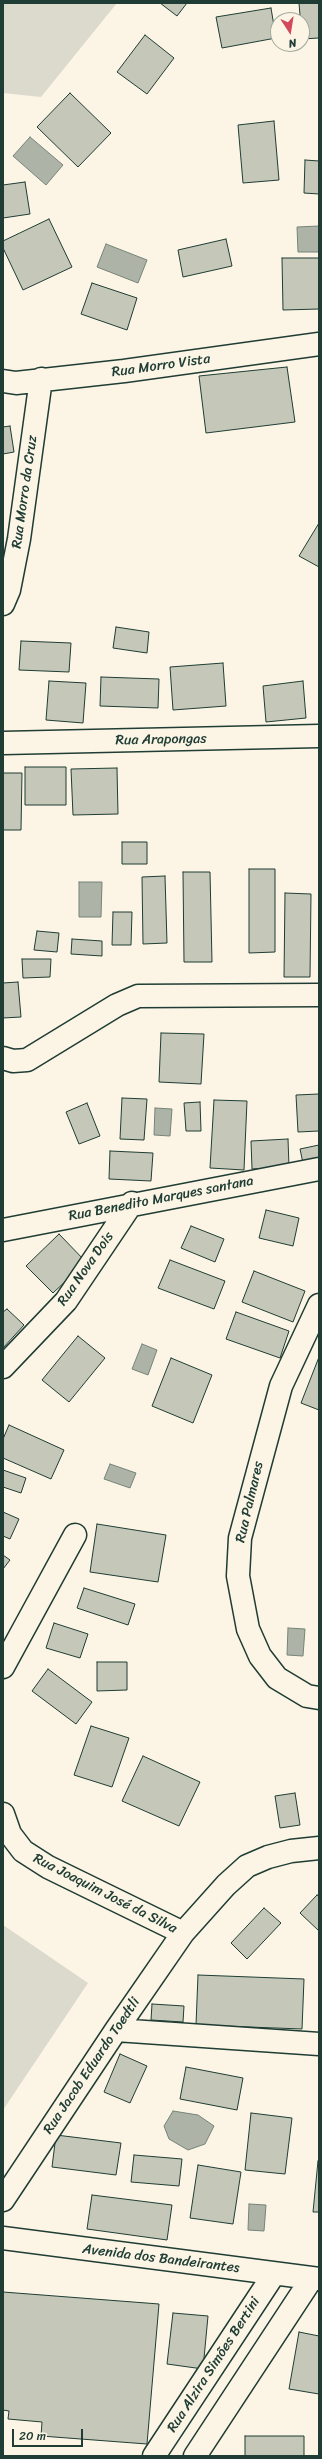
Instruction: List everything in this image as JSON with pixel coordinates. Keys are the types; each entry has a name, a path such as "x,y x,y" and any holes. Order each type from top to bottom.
{"street":[{"name":"Rua Morro Vista","path":"3,381 16,383 124,371 319,344"},
{"name":"Rua Morro da Cruz","path":"3,604 9,590 19,539 41,380"},
{"name":"Rua Arapongas","path":"3,743 319,736"},
{"path":"3,1058 13,1061 27,1060 117,1005 138,996 319,995"},
{"name":"Rua Benedito Marques santana","path":"3,1230 132,1203 319,1169"},
{"name":"Rua Nova Dois","path":"3,1367 66,1301 132,1203"},
{"name":"Rua Palmares","path":"319,1305 281,1386 240,1538 238,1576 248,1629 260,1656 276,1678 307,1696 319,1698"},
{"path":"3,1667 75,1535"},
{"name":"Rua Joaquim José da Silva","path":"3,1814 10,1834 23,1851 48,1867 183,1933 226,1885 247,1866 285,1852 319,1848"},
{"name":"Rua Jacob Eduardo Toedtli","path":"3,2200 116,2030 183,1933"},
{"path":"116,2030 319,2044"},
{"name":"Avenida dos Bandeirantes","path":"3,2238 274,2274 315,2278"},
{"name":"Rua Alzira Simões Bertini","path":"154,2456 274,2274"},
{"path":"195,2456 315,2278"}],"shaded area":[{"path":"3,3 117,3 41,97 3,93"},
{"path":"30,137 63,165 46,185 13,156"},
{"path":"319,226 319,252 298,252 297,227"},
{"path":"106,244 147,260 138,283 97,267"},
{"path":"79,882 102,882 101,917 79,917"},
{"path":"155,1108 172,1109 170,1136 154,1135"},
{"path":"142,1344 157,1350 148,1375 132,1369"},
{"path":"110,1464 136,1473 130,1488 104,1479"},
{"path":"288,1628 305,1629 303,1656 287,1655"},
{"path":"3,1925 88,1983 3,2110"},
{"path":"173,2111 198,2115 214,2126 205,2144 188,2150 169,2139 164,2126"},
{"path":"249,2204 266,2205 264,2231 248,2230"}],"building":[{"path":"160,3 187,3 177,16"},
{"path":"299,3 319,3 319,38 310,39 310,12 300,12"},
{"path":"271,8 270,39 222,48 216,17"},
{"path":"145,35 174,58 147,94 117,72"},
{"path":"70,93 111,133 78,167 37,127"},
{"path":"274,121 279,180 243,183 238,125"},
{"path":"305,160 319,161 319,194 304,193"},
{"path":"25,182 30,214 3,218 3,185"},
{"path":"49,219 72,267 23,290 3,248 3,241"},
{"path":"226,239 232,266 183,277 178,250"},
{"path":"282,258 319,258 319,309 283,310"},
{"path":"92,283 137,298 127,330 81,314"},
{"path":"287,367 295,422 206,433 199,376"},
{"path":"10,426 14,452 3,454 3,427"},
{"path":"319,523 319,567 299,556"},
{"path":"116,627 149,632 147,653 113,648"},
{"path":"21,641 71,643 69,672 19,670"},
{"path":"223,663 226,706 173,710 170,667"},
{"path":"101,677 159,679 158,708 100,706"},
{"path":"49,681 86,683 83,723 46,720"},
{"path":"303,681 306,718 266,722 263,686"},
{"path":"25,767 66,767 66,805 25,805"},
{"path":"117,768 118,814 73,815 71,769"},
{"path":"3,773 22,773 21,830 3,830"},
{"path":"122,842 147,842 147,864 122,864"},
{"path":"249,869 275,869 275,952 249,953"},
{"path":"183,872 210,872 212,962 184,962"},
{"path":"165,876 167,943 143,944 142,877"},
{"path":"285,893 311,894 310,977 284,977"},
{"path":"113,912 132,912 131,945 112,945"},
{"path":"37,931 59,933 57,952 34,950"},
{"path":"72,939 102,941 102,956 71,954"},
{"path":"22,959 51,959 50,977 23,978"},
{"path":"18,982 21,1017 3,1018 3,983"},
{"path":"161,1033 204,1034 201,1084 159,1082"},
{"path":"319,1094 319,1131 298,1132 296,1095"},
{"path":"122,1098 147,1099 144,1140 120,1139"},
{"path":"214,1100 247,1101 244,1170 210,1168"},
{"path":"200,1102 201,1131 186,1131 184,1103"},
{"path":"87,1103 100,1136 79,1144 66,1112"},
{"path":"288,1139 289,1167 252,1169 251,1141"},
{"path":"319,1145 319,1164 304,1168 300,1149"},
{"path":"110,1151 153,1153 151,1181 109,1179"},
{"path":"266,1210 299,1218 293,1246 259,1238"},
{"path":"191,1226 224,1239 215,1262 181,1248"},
{"path":"59,1234 86,1262 53,1293 26,1266"},
{"path":"170,1260 225,1281 214,1309 158,1288"},
{"path":"254,1271 305,1291 293,1322 242,1302"},
{"path":"7,1309 24,1325 3,1348 3,1312"},
{"path":"236,1312 289,1331 280,1358 226,1339"},
{"path":"78,1336 105,1358 69,1402 42,1380"},
{"path":"319,1357 319,1410 301,1403"},
{"path":"171,1358 212,1375 193,1423 152,1406"},
{"path":"9,1425 64,1450 51,1479 3,1458 3,1439"},
{"path":"3,1470 26,1478 21,1493 3,1487"},
{"path":"3,1512 19,1519 10,1539 3,1536"},
{"path":"97,1524 166,1535 158,1582 90,1572"},
{"path":"3,1555 10,1560 3,1569"},
{"path":"84,1588 135,1604 128,1625 77,1608"},
{"path":"54,1623 88,1634 80,1658 46,1648"},
{"path":"97,1662 127,1662 127,1690 97,1691"},
{"path":"48,1669 92,1702 76,1724 32,1691"},
{"path":"91,1726 129,1738 112,1787 74,1775"},
{"path":"143,1756 200,1782 179,1826 122,1801"},
{"path":"295,1793 300,1825 280,1828 275,1796"},
{"path":"317,1895 319,1896 319,1931 300,1913"},
{"path":"264,1908 281,1923 247,1959 231,1943"},
{"path":"198,1975 304,1979 302,2029 196,2025"},
{"path":"152,2004 184,2006 183,2022 151,2020"},
{"path":"120,2054 147,2066 130,2103 104,2092"},
{"path":"186,2067 243,2078 237,2110 180,2099"},
{"path":"251,2113 292,2118 285,2174 245,2170"},
{"path":"56,2135 121,2143 116,2175 52,2167"},
{"path":"134,2155 182,2159 179,2186 131,2182"},
{"path":"318,2161 319,2212 313,2212"},
{"path":"198,2165 241,2172 233,2224 190,2218"},
{"path":"92,2195 172,2205 167,2240 87,2229"},
{"path":"3,2292 159,2304 147,2444 41,2436 42,2422 8,2419 9,2411 3,2410"},
{"path":"173,2313 208,2316 203,2369 167,2364"},
{"path":"299,2332 319,2336 319,2394 289,2389"},
{"path":"245,2436 304,2436 304,2456 245,2456"}]}
